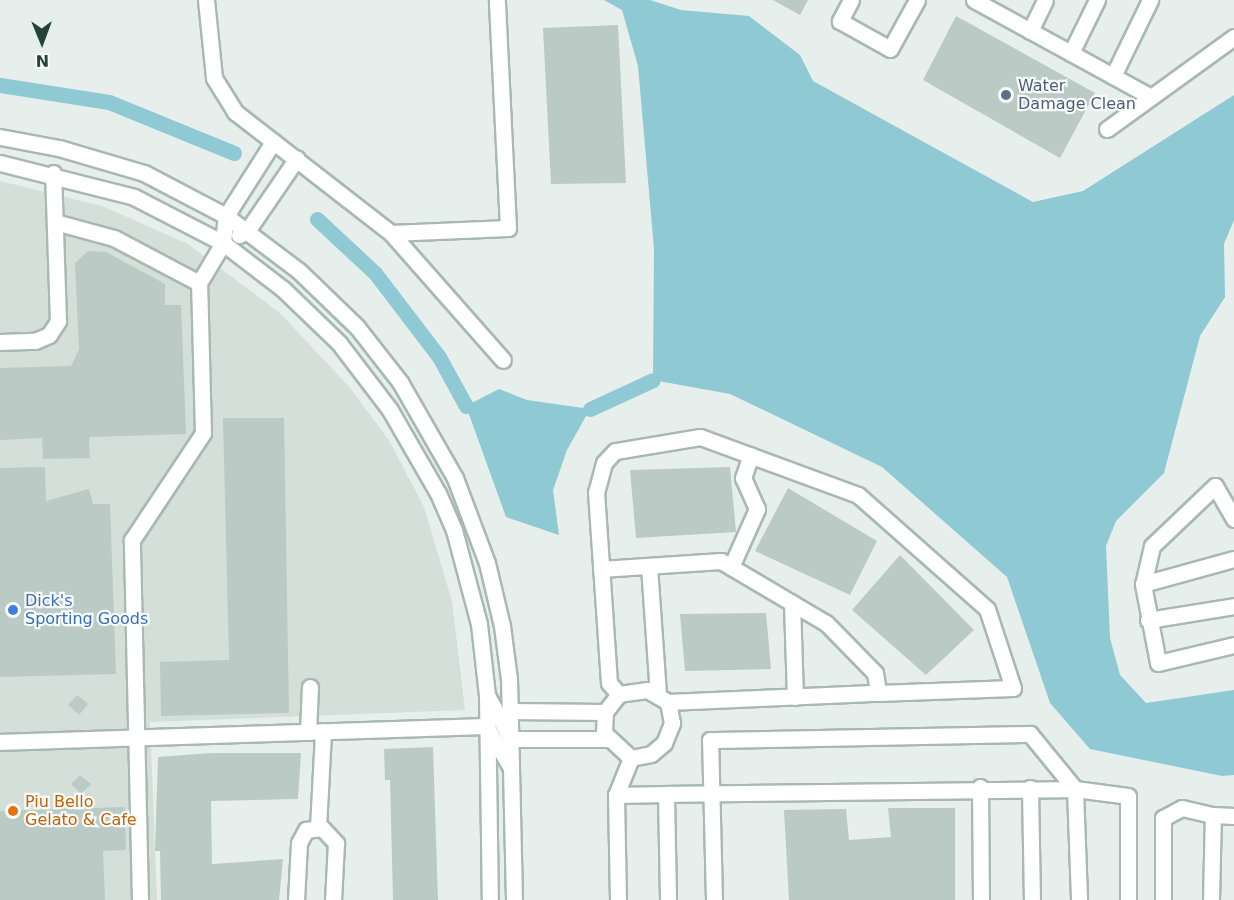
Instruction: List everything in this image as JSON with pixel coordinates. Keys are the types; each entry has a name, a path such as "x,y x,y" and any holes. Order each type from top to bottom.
{"street":[{"path":"206,0 208,50 222,95 235,112 391,233 503,360"},
{"path":"851,0 840,21 890,49 917,0"},
{"path":"974,0 990,4 1030,31 1151,98"},
{"path":"1030,31 1045,0"},
{"path":"1071,53 1097,0"},
{"path":"1113,76 1150,0"},
{"path":"391,233 508,228 496,1"},
{"path":"1107,129 1234,38"},
{"path":"0,137 59,148 144,173 226,216 299,271 357,327 428,424 455,478 487,563 502,626 510,711 514,900"},
{"path":"140,900 134,737 132,540 202,433 199,283 223,243 226,216 273,142"},
{"path":"223,243 247,231 297,158"},
{"path":"0,163 52,173 134,197 223,243 283,289 339,343 390,410 438,493 454,530 479,624 487,694 490,900"},
{"path":"0,342 35,341 49,335 58,321 52,173"},
{"path":"54,222 114,238 199,283"},
{"path":"608,739 605,712 619,694 647,690 663,699 795,697 1013,688 987,609 858,495 700,437 615,451 604,463 596,492 601,569 609,683 619,694"},
{"path":"732,567 757,509 743,478 751,455"},
{"path":"1234,519 1215,486 1152,546 1143,584 1148,620 1158,663 1234,645"},
{"path":"1143,584 1234,559"},
{"path":"601,569 721,561 792,603 848,643 875,673 878,693"},
{"path":"631,758 651,754 664,743 672,723 663,699 648,566"},
{"path":"792,603 795,697"},
{"path":"1148,620 1234,606"},
{"path":"310,687 316,732 318,828"},
{"path":"487,694 511,740"},
{"path":"510,711 605,712"},
{"path":"0,742 486,726"},
{"path":"486,726 512,769"},
{"path":"714,900 710,740 1030,734 1075,789 1079,900"},
{"path":"511,740 608,739 631,758"},
{"path":"618,900 616,795 631,758"},
{"path":"616,795 980,787 1075,789 1128,796 1128,900"},
{"path":"980,787 981,900"},
{"path":"1030,788 1032,900"},
{"path":"666,794 668,900"},
{"path":"1163,900 1163,818 1182,808 1213,815 1234,816"},
{"path":"1212,900 1213,815"},
{"path":"296,900 299,843 306,830 318,828 330,832 336,843 333,900"}],"shaded area":[{"path":"0,181 102,206 188,244 280,313 351,389 390,442 424,507 452,601 465,710 150,722 157,900 0,900"}],"water":[{"path":"604,0 650,0 681,10 749,16 800,55 813,81 1033,202 1083,191 1234,95 1234,220 1224,244 1225,297 1200,336 1164,473 1116,521 1106,546 1110,638 1120,675 1146,703 1234,690 1234,775 1222,776 1090,749 1050,703 1007,577 882,467 730,394 653,380 654,249 638,66 622,10"},
{"path":"499,389 527,400 590,409 567,450 553,490 559,535 506,517 466,406"}],"building":[{"path":"773,0 808,0 800,15"},
{"path":"956,16 1095,93 1060,158 923,80"},
{"path":"618,25 626,183 551,184 543,28"},
{"path":"88,251 106,252 165,284 165,305 181,305 186,434 89,437 90,458 43,459 42,438 0,440 0,368 71,366 79,349 75,263"},
{"path":"223,418 284,418 289,713 161,716 160,662 229,660"},
{"path":"45,467 46,501 89,489 93,504 110,504 116,674 0,677 0,468"},
{"path":"730,467 736,532 636,538 630,470"},
{"path":"788,488 877,541 850,595 755,551"},
{"path":"900,555 974,630 926,675 852,610"},
{"path":"766,613 771,669 685,671 680,614"},
{"path":"77,695 88,704 79,715 68,705"},
{"path":"433,747 438,900 393,900 390,780 385,780 384,749"},
{"path":"212,753 301,753 298,799 211,801 212,864 283,859 279,900 161,900 160,851 155,851 158,757"},
{"path":"80,775 91,784 81,794 71,784"},
{"path":"125,807 126,850 103,851 105,900 0,900 0,811"},
{"path":"888,808 955,808 955,900 789,900 784,810 846,809 849,840 891,837"}],"waterway":[{"path":"0,85 109,102 234,153"},
{"path":"317,219 375,273 439,357 466,406"},
{"path":"590,409 653,380"}],"place":[{"name":"Water Damage Clean","path":"1006,95"},
{"name":"Dick's Sporting Goods","path":"13,610"},
{"name":"Piu Bello Gelato & Cafe","path":"13,811"}]}
